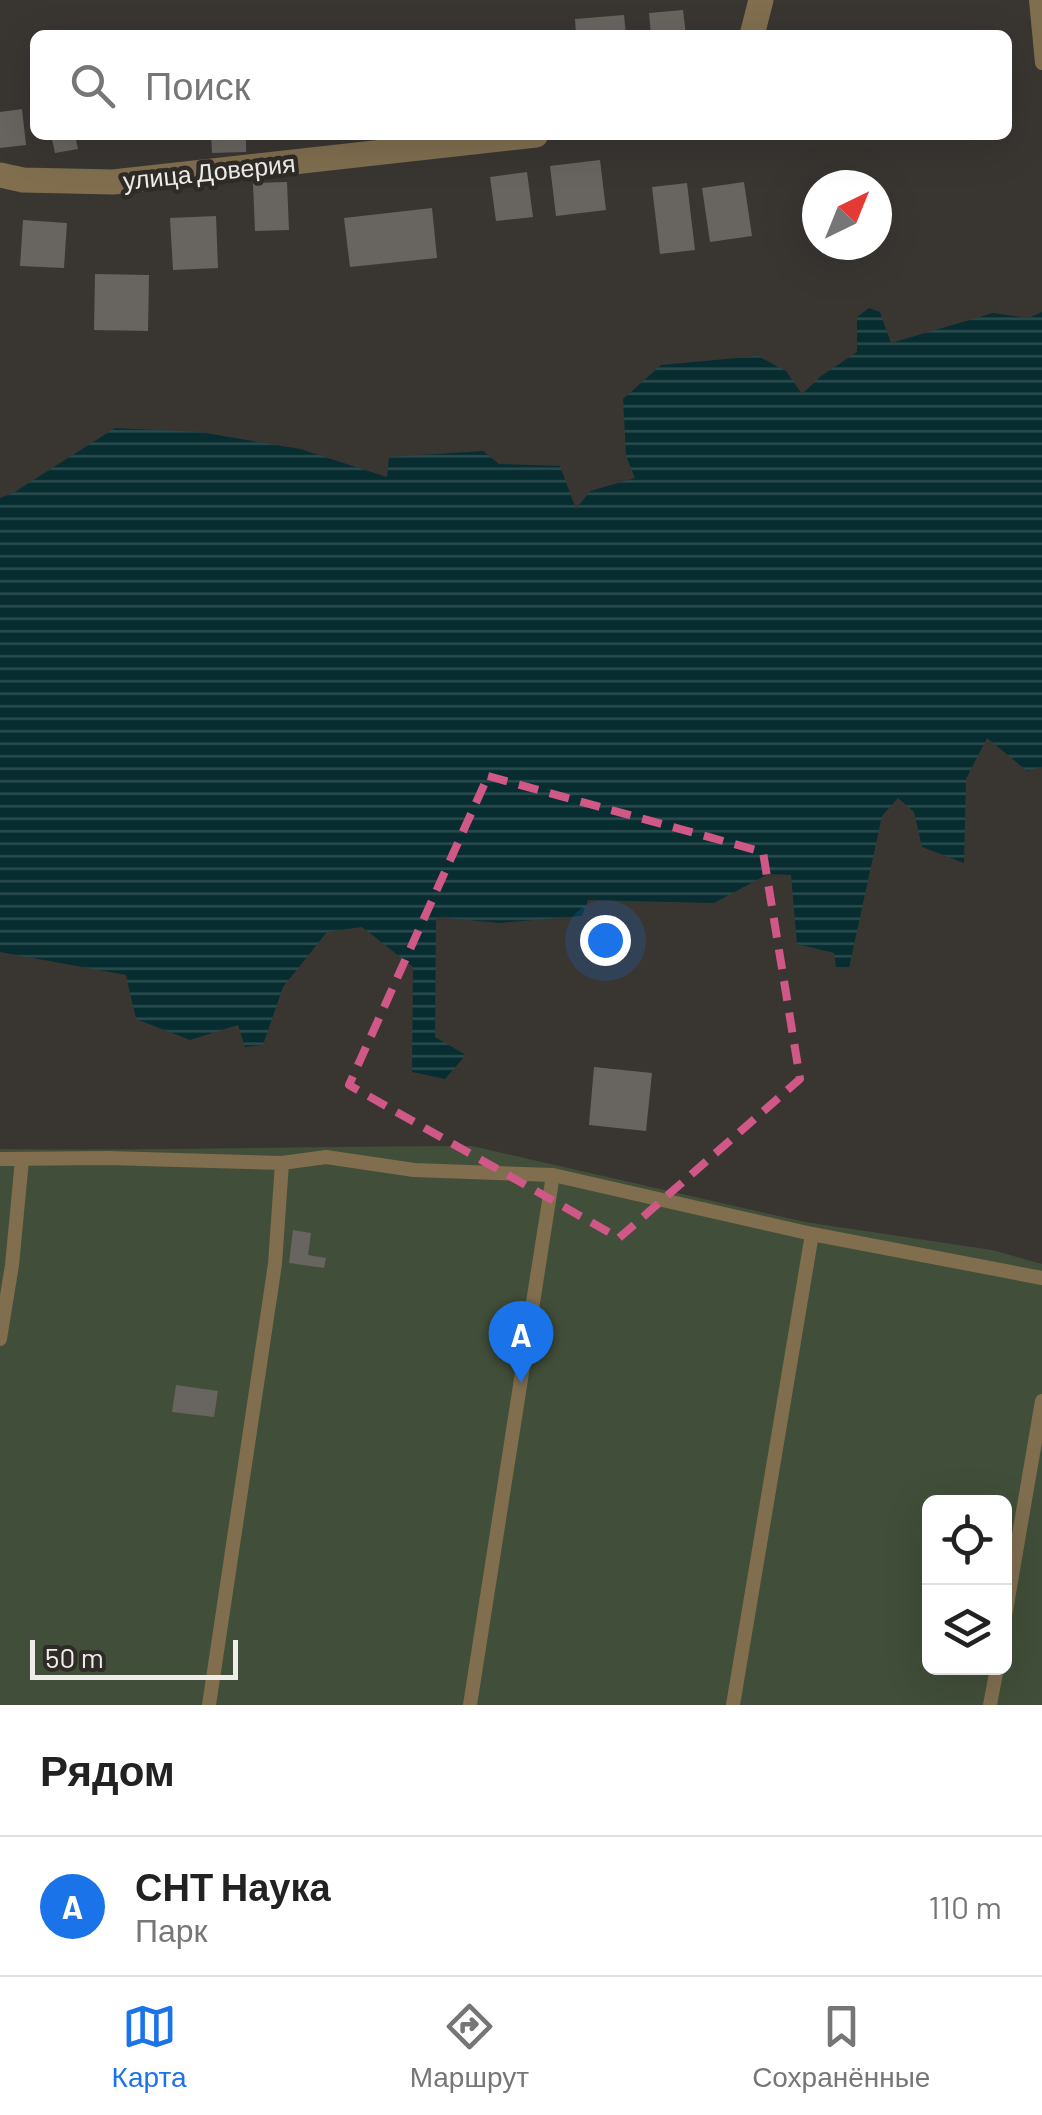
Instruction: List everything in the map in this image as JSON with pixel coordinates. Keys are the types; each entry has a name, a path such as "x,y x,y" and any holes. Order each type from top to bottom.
{"street":[{"path":"753,30 761,0"},
{"name":"улица Доверия","path":"0,175 23,180 113,182 491,140"}],"lane":[{"path":"1036,0 1042,63"},
{"path":"0,1159 282,1163 326,1157 414,1170 553,1175 812,1234 1042,1278"},
{"path":"0,1338 22,1160"},
{"path":"209,1705 274,1264 282,1163"},
{"path":"470,1705 553,1175"},
{"path":"733,1705 812,1234"},
{"path":"1010,1585 1042,1402"},
{"path":"990,1705 996,1675"}],"highlighted area":[{"path":"488,776 763,852 800,1079 619,1238 349,1085"}],"green space":[{"path":"472,1146 805,1222 992,1250 1042,1264 1042,1705 0,1705 0,1149"}],"water":[{"path":"869,308 880,312 891,343 993,313 1028,318 1042,312 1042,767 1027,771 987,738 966,779 964,863 922,847 914,812 898,798 882,816 849,968 836,967 834,953 797,944 791,875 768,874 714,903 588,900 582,916 499,923 436,917 435,1037 466,1055 445,1079 412,1072 413,967 362,927 327,932 283,987 263,1045 245,1047 238,1025 190,1040 136,1019 126,975 0,952 0,498 115,428 200,432 300,449 387,477 389,457 483,451 499,464 560,466 576,509 590,491 635,478 626,456 623,399 661,365 758,356 786,371 802,394 857,352 857,317"}],"building":[{"path":"683,10 685,30 651,30 649,13"},
{"path":"624,15 626,30 576,30 575,19"},
{"path":"22,109 26,145 0,148 0,112"},
{"path":"52,140 76,140 78,149 55,153"},
{"path":"211,140 246,140 246,152 212,153"},
{"path":"600,160 606,210 556,216 550,166"},
{"path":"527,172 533,217 496,221 490,177"},
{"path":"287,182 289,230 255,231 253,183"},
{"path":"744,182 752,236 710,242 702,188"},
{"path":"687,183 695,250 660,254 652,187"},
{"path":"432,208 437,258 350,267 344,218"},
{"path":"216,216 218,268 173,270 170,218"},
{"path":"23,220 67,223 64,268 20,266"},
{"path":"95,274 149,275 148,331 94,330"},
{"path":"594,1067 652,1073 646,1131 589,1125"},
{"path":"293,1230 311,1233 308,1255 326,1258 324,1268 289,1263"},
{"path":"176,1385 218,1391 214,1417 172,1412"}],"place":[{"name":"СНТ Наука","path":"521,1383"}]}
